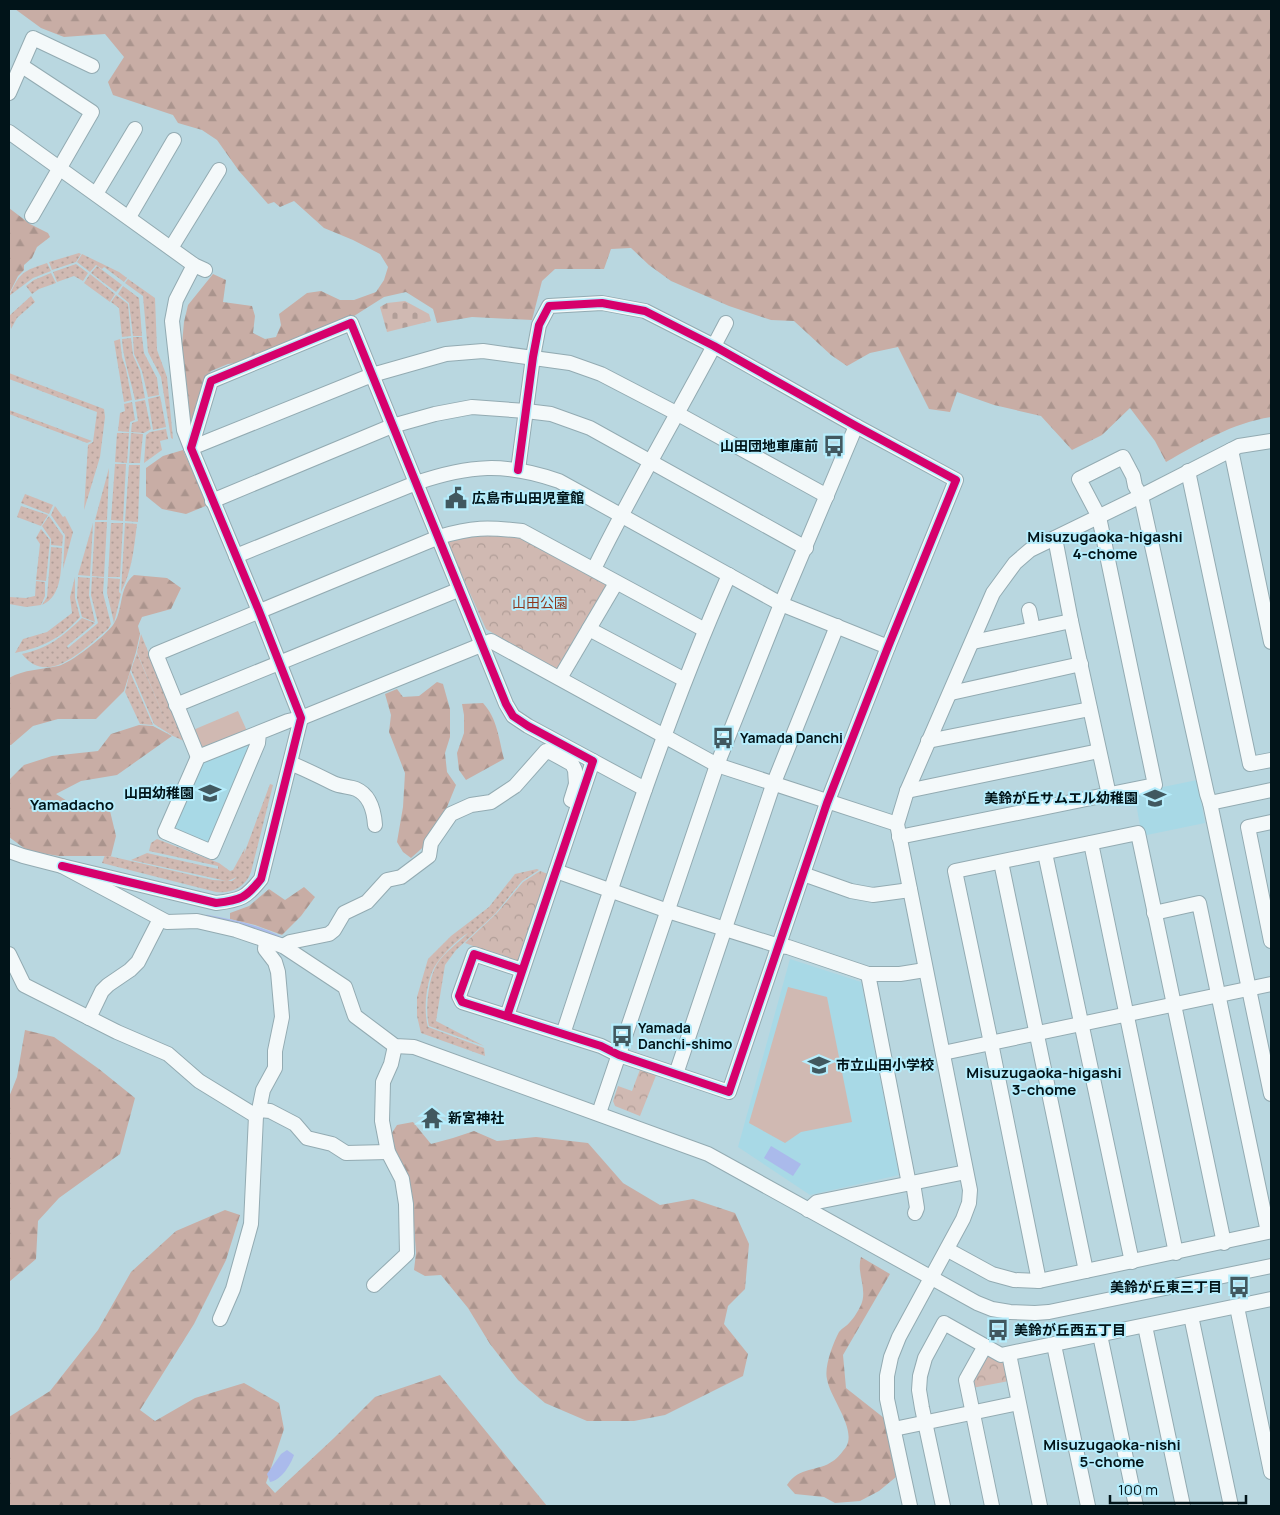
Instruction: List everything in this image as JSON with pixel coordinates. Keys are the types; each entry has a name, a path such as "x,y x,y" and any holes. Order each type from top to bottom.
{"street":[{"path":"9,93 33,38 92,66"},
{"path":"22,66 92,112 32,216"},
{"path":"96,194 135,129"},
{"path":"9,132 200,267 176,300 172,321 184,430 301,718 261,878 249,894 234,901 216,903 62,866 9,851"},
{"path":"129,217 174,140"},
{"path":"171,248 219,170"},
{"path":"518,470 539,325 549,306 602,303 645,311 714,346 956,480 888,647 828,803 729,1092 619,1055 600,1046 462,1002 459,996 474,954 522,970"},
{"path":"594,569 620,515 678,414 726,323"},
{"path":"191,448 211,382 351,324 439,537 458,590 506,704 513,716 645,789"},
{"path":"191,448 372,375 446,354 483,351 570,363 601,374 827,496"},
{"path":"212,501 392,426 435,414 472,407 526,411 551,414 590,428 806,548"},
{"path":"599,1113 717,765 856,426"},
{"path":"910,1506 887,1399 891,1358 898,1337 948,1250 969,1203 970,1190 898,831 907,791 993,593 1015,564 1030,550 1230,450 1239,446 1271,441"},
{"path":"1230,450 1271,642"},
{"path":"259,733 258,743 212,852 165,832 198,757 259,733 301,718 491,641 717,765 828,803 898,831 1109,795 1155,785 1099,517 1080,479 1123,457 1141,496 1210,803 1271,1094"},
{"path":"236,556 416,483 462,470 479,468 518,470 558,481 782,604 888,647"},
{"path":"1188,471 1250,764 1271,760"},
{"path":"198,757 156,654 439,537 464,530 494,527 522,531 705,630"},
{"path":"1055,538 1109,795"},
{"path":"563,1034 645,789 685,680 729,575"},
{"path":"560,678 616,583"},
{"path":"176,706 458,590"},
{"path":"1029,610 1033,629"},
{"path":"973,642 1071,621"},
{"path":"676,1074 773,784 837,626"},
{"path":"589,629 685,680"},
{"path":"950,693 1080,664"},
{"path":"928,741 1090,710"},
{"path":"283,946 290,942 329,934 334,930 344,913 367,902 387,880 401,877 430,856 431,843 451,814 471,805 491,802 516,786 546,751 572,764 575,770 576,784 568,808 574,816"},
{"path":"907,791 1099,751"},
{"path":"507,1016 593,761"},
{"path":"290,763 342,787 355,788 364,794 371,804 375,825"},
{"path":"1210,803 1271,790"},
{"path":"1271,822 1248,827 1271,941"},
{"path":"1039,1281 992,1043 955,871 1138,833 1224,1242"},
{"path":"1091,843 1176,1253"},
{"path":"1045,853 1132,1262"},
{"path":"1001,862 1086,1271"},
{"path":"62,866 167,922 197,921 236,930 283,946 345,987 355,1016 395,1046 414,1047 708,1154 977,1303 992,1308 1035,1314 1049,1312 1271,1266"},
{"path":"556,872 668,911 778,946 788,947 868,974 900,974 925,970"},
{"path":"803,874 851,891 873,895 910,890"},
{"path":"948,1250 992,1274 1014,1280 1039,1281 1268,1232 1199,903 1154,913"},
{"path":"89,1018 102,992 108,985 138,962 160,919"},
{"path":"220,1319 232,1289 251,1224 257,1113 263,1090 275,1068 275,1051 282,1017 278,972 275,962 265,949 266,941"},
{"path":"9,954 24,985 89,1018 168,1054 199,1081 257,1113 270,1111 295,1124 307,1138 332,1144 346,1153 388,1152"},
{"path":"868,974 917,1208 915,1213"},
{"path":"942,1053 1271,984"},
{"path":"374,1285 407,1254 406,1204 402,1179 388,1152 382,1121 383,1082 391,1064 395,1046"},
{"path":"808,1210 817,1202 966,1172"},
{"path":"943,1506 919,1390 920,1376 925,1358 944,1323 1002,1355 1054,1346 1271,1299"},
{"path":"1237,1307 1271,1472"},
{"path":"1191,1316 1231,1506"},
{"path":"1145,1326 1183,1506"},
{"path":"1100,1335 1136,1506"},
{"path":"985,1346 966,1380 992,1506"},
{"path":"1054,1346 1088,1506"},
{"path":"1009,1354 1040,1506"},
{"path":"894,1429 1018,1403"}],"shaded area":[{"name":"山田幼稚園","path":"246,742 252,748 212,842 204,844 176,832 173,826 201,760"},
{"path":"1197,780 1205,823 1142,836 1134,793"},
{"name":"市立山田小学校","path":"790,959 861,982 899,1175 810,1195 738,1147"},
{"path":"771,1146 801,1164 793,1176 764,1158"},
{"path":"287,1450 294,1455 290,1464 285,1472 270,1482 267,1474 281,1454"}],"green space":[{"path":"15,9 1271,9 1271,417 1230,429 1166,462 1155,441 1130,408 1102,435 1072,450 1041,416 994,405 957,392 950,412 929,409 898,347 870,353 847,366 831,355 794,321 771,320 729,306 671,281 649,265 631,248 611,249 604,269 555,269 542,281 532,320 472,317 437,323 433,309 406,292 384,297 354,316 263,352 244,362 228,364 211,371 207,376 193,424 188,423 181,355 184,322 188,305 213,274 226,280 223,302 252,306 255,316 253,333 265,339 276,337 281,325 279,314 307,293 321,291 340,300 354,300 376,292 384,280 388,267 380,254 324,228 294,201 280,207 274,202 268,204 239,171 217,140 202,130 178,123 173,115 113,95 108,82 124,57 105,34 64,37 41,28"},
{"path":"9,208 30,224 48,233 50,237 37,247 32,258 24,265 24,270 18,276 9,294"},
{"path":"81,254 76,262 52,270 49,262"},
{"path":"82,254 119,272 127,278 124,282 104,267 102,269 96,265 90,272 77,262"},
{"path":"47,263 51,271 33,278 9,296 16,282 23,274 32,268"},
{"path":"76,264 88,273 83,281 74,276 57,282 53,272"},
{"path":"97,266 122,285 116,292 91,273"},
{"path":"51,273 56,283 39,289 32,294 26,286 34,280"},
{"path":"90,274 115,294 110,302 84,283"},
{"path":"128,279 155,298 157,350 167,377 173,439 171,438 161,377 148,352 143,296 125,283"},
{"path":"123,286 139,298 142,336 133,336 129,303 118,294"},
{"path":"116,295 128,304 131,336 122,337 119,308 111,302"},
{"path":"31,296 35,302 17,318 11,329 9,316"},
{"path":"405,301 429,314 431,321 387,332 380,307 387,303"},
{"path":"133,337 142,337 144,353 157,378 159,395 148,397 142,371 134,354"},
{"path":"131,338 133,355 140,371 145,398 135,400 125,362 122,339"},
{"path":"120,339 122,357 132,400 124,402 114,341"},
{"path":"9,373 104,409 105,417 100,457 84,510 88,445 93,442 97,412 9,379"},
{"path":"160,396 166,427 153,430 148,399"},
{"path":"145,400 151,429 144,433 131,432 132,423 138,421 135,402"},
{"path":"132,402 135,420 130,422 129,432 118,431 120,413 125,411 124,404"},
{"path":"9,410 92,441 87,443 9,414"},
{"path":"166,429 168,439 160,441 162,450 144,463 146,435 150,432"},
{"path":"117,433 129,433 127,463 115,462"},
{"path":"131,433 143,434 140,463 129,463"},
{"path":"183,450 208,505 186,514 162,509 146,496 146,468 163,456"},
{"path":"115,464 126,464 123,521 111,520"},
{"path":"129,465 140,465 138,522 125,521"},
{"path":"109,468 107,520 95,520"},
{"path":"25,494 53,505 49,514 21,503"},
{"path":"21,506 48,515 41,526 17,517"},
{"path":"55,506 63,517 65,516 73,532 63,569 65,535 51,515"},
{"path":"49,516 63,536 62,546 51,545 51,539 42,526"},
{"path":"95,522 107,522 104,577 92,576"},
{"path":"93,523 90,576 78,575"},
{"path":"111,523 123,523 120,577 108,577"},
{"path":"125,523 137,524 130,568 121,592"},
{"path":"41,529 50,540 46,581 36,580 40,544 36,538"},
{"name":"山田公園","path":"494,533 520,537 604,581 606,586 562,667 553,669 486,629 448,544 450,539"},
{"path":"51,547 62,548 61,572 54,595 42,605 47,597"},
{"path":"134,575 167,578 181,588 171,609 142,617 138,626 140,634 136,652 124,691 96,719 58,719 33,726 9,745 9,678 27,671 64,664 96,642 113,625 119,613 123,593 129,580"},
{"path":"75,577 75,598 80,617 73,625 43,645 15,653 23,639 47,632 72,613 70,597"},
{"path":"78,577 90,578 89,595 95,622 82,617 77,598"},
{"path":"92,577 104,578 103,593 111,624 108,629 78,654 55,666 43,667 32,663 22,654 40,649 55,641 82,618 95,623 67,646 68,648 98,623 91,595"},
{"path":"108,578 120,579 119,592 121,594 114,623 107,593"},
{"path":"36,581 45,582 45,596 41,605 26,607 9,604 9,597 26,598 35,596"},
{"path":"141,634 184,741 154,724 131,670 137,653 170,732 137,652"},
{"path":"130,672 153,725 140,724 125,692"},
{"path":"437,682 443,684 450,709 450,737 445,753 447,772 456,785 445,812 429,842 411,858 403,852 397,842 403,807 405,773 389,732 391,715 385,694 397,689 403,697 419,696"},
{"path":"483,703 494,722 504,759 466,780 459,770 457,753 464,733 462,704"},
{"path":"238,711 247,731 206,748 199,746 193,730"},
{"path":"139,725 153,726 172,736 117,775 81,781 56,794 72,804 110,811 116,836 111,856 59,856 28,851 9,837 9,780 24,765 52,756 98,751 111,734"},
{"path":"270,784 273,785 251,872 246,882 232,891 216,892 102,863 105,855 213,880 226,881 131,860 147,853 218,869 218,866 149,851 151,843 157,839 219,863 230,871 233,870 245,848 244,854"},
{"path":"539,870 522,881 495,914 456,950 445,965 436,1021 484,1046 429,1026 427,1012 431,978 437,964 444,955 433,969 426,994 426,1020 428,1027 484,1048 485,1056 421,1033 417,1016 417,997 428,959 451,936 489,907 515,874","holes":["468,933 444,955 455,943"]},
{"path":"540,871 548,874 519,960 514,961 465,943 496,914 523,882"},
{"path":"304,887 315,897 301,916 282,935 255,925 230,919 230,913 249,906 269,889 285,900"},
{"path":"788,987 827,997 852,1122 801,1132 785,1143 749,1123"},
{"path":"25,1030 54,1037 99,1069 135,1098 120,1154 59,1198 38,1221 36,1259 9,1282 9,1097 17,1077"},
{"path":"641,1067 657,1073 640,1116 615,1106 613,1101 618,1086 632,1091"},
{"path":"413,1122 431,1144 474,1131 497,1141 536,1137 588,1143 623,1183 660,1205 693,1199 735,1213 749,1244 745,1289 728,1306 724,1324 748,1354 743,1376 665,1415 634,1421 587,1421 545,1403 518,1380 490,1344 468,1308 441,1275 425,1276 414,1270 416,1253 413,1211 395,1159 390,1136 397,1125"},
{"path":"225,1210 240,1215 226,1260 194,1324 140,1410 155,1421 195,1398 244,1383 279,1403 284,1429 266,1483 275,1493 375,1397 440,1375 547,1506 9,1506 9,1417 50,1391 98,1330 131,1272 176,1231"},
{"path":"861,1257 890,1274 843,1355 846,1388 884,1418 896,1477 879,1491 860,1501 835,1503 824,1497 795,1494 787,1485 797,1475 835,1460 846,1447 848,1431 846,1423 829,1387 826,1374 832,1349 839,1332 856,1314 863,1299 860,1269"},
{"path":"991,1355 1005,1363 1009,1381 972,1388 970,1381 984,1357"}],"waterway":[{"path":"207,916 256,927 283,939"}],"cycle path":[{"path":"518,470 539,325 549,306 602,303 645,311 714,346 956,480 827,803 729,1092 619,1055 601,1046 462,1002 459,996 474,954 522,970"},
{"path":"62,866 216,903 242,897 261,879 301,718 191,448 211,381 351,323 506,704 513,716 528,726 593,761 507,1016"}],"place":[{"name":"山田団地車庫前","path":"834,446"},
{"name":"広島市山田児童館","path":"456,498"},
{"name":"Yamada Danchi","path":"723,738"},
{"name":"山田幼稚園","path":"210,793"},
{"name":"美鈴が丘サムエル幼稚園","path":"1155,798"},
{"name":"Yamada Danchi-shimo","path":"622,1036"},
{"name":"市立山田小学校","path":"819,1065"},
{"name":"新宮神社","path":"432,1118"},
{"name":"美鈴が丘東三丁目","path":"1239,1287"},
{"name":"美鈴が丘西五丁目","path":"998,1330"}],"district":[{"name":"Misuzugaoka-higashi 4-chome","path":"1105,546"},
{"name":"Yamadacho","path":"72,805"},
{"name":"Misuzugaoka-higashi 3-chome","path":"1044,1082"},
{"name":"Misuzugaoka-nishi 5-chome","path":"1112,1454"}]}
